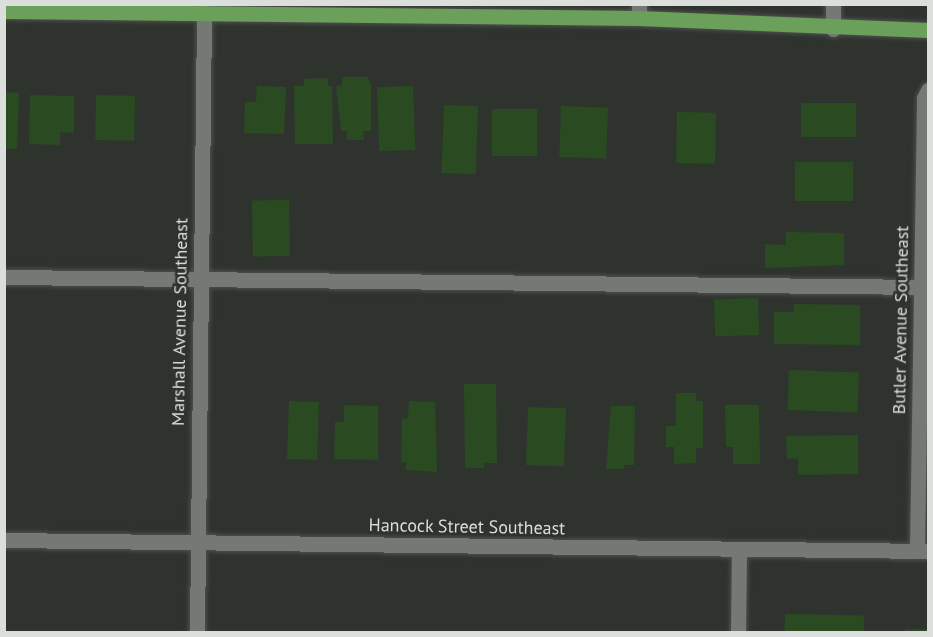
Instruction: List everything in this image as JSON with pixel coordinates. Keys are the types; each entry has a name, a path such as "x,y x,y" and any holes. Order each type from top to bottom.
{"main road":[{"path":"4,11 48,8 204,12 233,8 639,11 833,29 928,30"}],"street":[{"path":"833,4 833,29"},
{"name":"Marshall Avenue Southeast","path":"197,633 204,12"},
{"name":"Butler Avenue Southeast","path":"923,551 924,98 928,90"},
{"path":"4,277 925,287"},
{"name":"Hancock Street Southeast","path":"4,540 923,551"},
{"path":"738,633 739,550"}],"building":[{"path":"342,77 368,77 371,85 371,131 363,131 364,140 347,140 347,131 341,131 336,86 342,85"},
{"path":"328,78 328,86 332,86 333,144 295,144 294,86 304,86 304,79"},
{"path":"257,86 286,87 284,134 244,133 245,102 256,102"},
{"path":"413,86 415,150 379,151 377,87"},
{"path":"4,92 19,93 17,149 4,149"},
{"path":"30,95 74,96 74,133 60,132 60,145 29,144"},
{"path":"96,95 135,96 134,141 95,140"},
{"path":"801,103 856,103 856,137 801,137"},
{"path":"444,105 478,106 476,174 442,173"},
{"path":"561,106 608,108 606,159 559,157"},
{"path":"492,109 537,109 537,156 492,156"},
{"path":"677,112 716,113 715,164 676,163"},
{"path":"795,162 853,162 853,201 795,201"},
{"path":"289,200 290,256 253,257 252,201"},
{"path":"786,232 844,233 844,265 765,268 765,244 786,245"},
{"path":"758,298 759,335 715,337 714,300"},
{"path":"794,304 860,305 860,345 774,344 774,312 793,312"},
{"path":"789,370 859,372 858,412 788,410"},
{"path":"464,384 496,384 497,463 484,463 484,468 465,468"},
{"path":"676,393 696,393 696,401 703,401 703,448 696,448 696,463 674,464 674,447 666,447 666,426 676,426"},
{"path":"289,401 319,402 317,460 287,459"},
{"path":"409,401 435,402 437,472 406,470 406,462 401,462 402,418 408,419"},
{"path":"344,405 378,406 378,460 334,459 335,422 344,422"},
{"path":"725,405 759,405 760,464 733,464 733,447 726,447"},
{"path":"611,406 635,406 634,465 624,465 624,469 606,469"},
{"path":"528,407 566,408 564,466 526,465"},
{"path":"858,435 858,474 798,475 798,458 787,459 786,436"},
{"path":"785,614 864,615 864,632 785,632"},
{"path":"905,629 928,629 928,632 905,632"}]}
